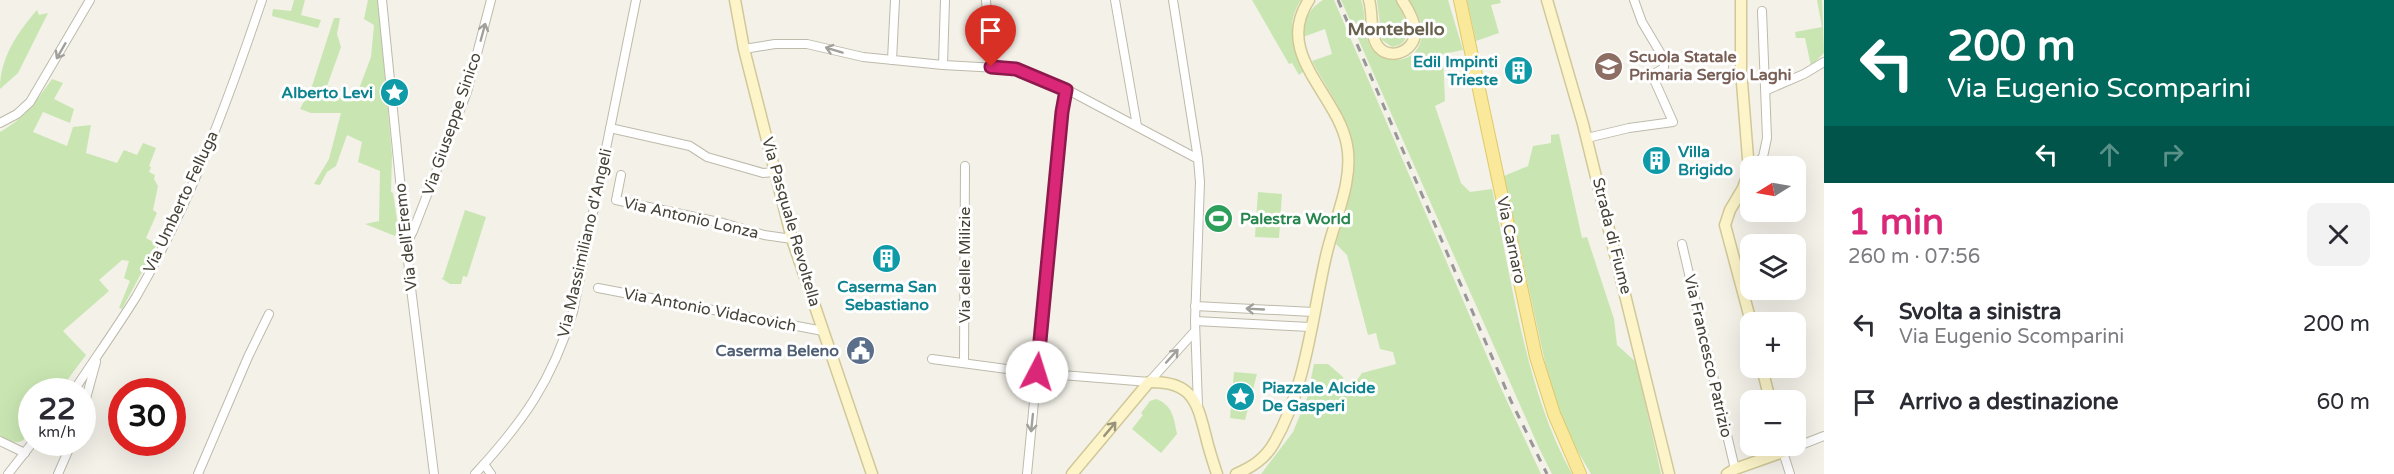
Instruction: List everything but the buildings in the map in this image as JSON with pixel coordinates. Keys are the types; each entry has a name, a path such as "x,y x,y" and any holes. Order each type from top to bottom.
{"main road":[{"name":"Via Carnaro","path":"1458,0 1466,26 1536,357 1554,414 1580,474"}],"street":[{"path":"0,123 17,114 30,102 90,0"},
{"name":"Via Umberto Felluga","path":"83,378 135,297 179,213 213,135 262,0"},
{"name":"Via dell'Eremo","path":"382,0 406,244 434,474"},
{"name":"Via Giuseppe Sinico","path":"406,244 422,211 467,92 490,0"},
{"name":"Via Massimiliano d'Angeli","path":"484,464 538,396 564,341 573,312 636,0"},
{"name":"Via Pasquale Revoltella","path":"735,0 744,49 792,239 872,474"},
{"path":"892,60 895,0"},
{"path":"943,65 945,0"},
{"path":"986,0 991,67"},
{"path":"1115,0 1137,126"},
{"path":"1173,0 1200,182 1195,306 1198,406 1217,474"},
{"path":"1236,474 1261,461 1275,442 1302,369 1313,312 1342,199 1348,159 1344,132 1304,60 1298,44 1297,27 1301,12 1309,0"},
{"path":"1369,0 1375,41 1384,51 1393,54 1401,54 1409,48 1415,31 1412,17 1402,0"},
{"name":"Strada di Fiume","path":"1547,0 1587,138 1670,474"},
{"path":"1587,138 1629,128 1673,122 1652,75 1664,68 1664,59 1642,22 1634,0"},
{"path":"1741,0 1741,70 1750,156"},
{"path":"1762,11 1767,90 1766,147 1763,156"},
{"path":"744,49 775,44 807,44 854,56 943,65 1016,69 1066,90 1198,159"},
{"path":"1767,90 1824,62"},
{"path":"1027,474 1066,90"},
{"path":"610,128 690,146 707,157 763,173 775,172"},
{"name":"Via delle Milizie","path":"964,363 965,166"},
{"name":"Via Antonio Lonza","path":"621,174 616,200 723,223 764,235 792,239"},
{"path":"1740,193 1730,210 1725,225 1748,312"},
{"name":"Via Francesco Patrizio","path":"1682,244 1731,472 1766,456"},
{"name":"Via Antonio Vidacovich","path":"598,288 823,331"},
{"path":"1195,306 1313,312"},
{"path":"198,474 269,314"},
{"path":"1195,321 1310,327"},
{"path":"1072,474 1195,331"},
{"path":"92,378 98,356"},
{"path":"932,359 1037,372 1149,382 1160,381 1184,390 1198,406"},
{"name":"Via Francesco Patrizio","path":"1806,442 1824,436"},
{"path":"0,441 18,450"},
{"path":"9,474 23,456"},
{"path":"58,474 66,456"},
{"path":"1784,456 1790,474"},
{"path":"475,474 484,464 491,474"}],"green space":[{"path":"294,0 305,0 301,15 321,20 318,28 272,16 273,9 291,11"},
{"path":"368,0 378,0 392,155 391,192 399,233 395,236 365,224 379,221 380,171 358,162 362,142 347,135 336,166 327,172 320,185 314,184 329,159 341,113 311,113 300,109 312,86 334,18 340,18 337,34 341,47 327,86 357,94 371,57 374,25 364,19"},
{"path":"1252,0 1301,0 1293,18 1292,27 1294,45 1304,71 1299,75 1292,63 1289,64"},
{"path":"1323,0 1334,0 1499,384 1541,474 1261,474 1293,432 1307,398 1314,364 1328,364 1343,377 1344,383 1357,380 1362,373 1396,364 1393,352 1380,349 1376,333 1368,335 1347,255 1336,244 1351,185 1353,149 1343,115 1312,61 1332,54 1325,29 1303,37 1304,25 1308,16"},
{"path":"1341,0 1361,0 1367,39 1373,50 1386,58 1400,60 1413,54 1418,48 1422,35 1421,24 1409,0 1448,0 1463,50 1443,54 1445,101 1435,106 1461,183 1470,192 1492,189 1522,335 1532,372 1556,442 1572,474 1552,474 1539,448"},
{"path":"1377,0 1396,0 1407,28 1405,40 1400,44 1392,47 1382,40"},
{"path":"1467,0 1500,0 1501,3 1491,5 1499,33 1476,41"},
{"path":"1817,0 1822,0 1824,53 1811,66 1805,38 1796,38 1795,32 1822,27"},
{"path":"37,10 39,15 48,13 18,73 0,89 6,56"},
{"path":"52,79 63,83 54,99 74,109 70,123 43,112 33,132 67,146 73,127 91,125 86,153 117,163 124,150 137,155 143,143 156,148 149,172 155,175 154,179 158,186 153,210 157,213 146,238 157,244 122,309 119,308 130,281 124,278 129,261 122,260 99,280 109,291 63,331 86,355 69,378 18,378 18,441 14,442 0,436 0,132 23,115"},
{"path":"1559,134 1582,238 1587,237 1614,319 1617,345 1636,362 1661,474 1591,474 1573,443 1552,394 1504,176 1528,166 1533,146 1551,143 1551,135"},
{"path":"1258,192 1282,194 1279,238 1255,237"},
{"path":"465,210 486,217 467,277 463,276 461,284 450,284 441,278 443,278"},
{"path":"1234,372 1257,374 1245,420 1230,418"},
{"path":"1156,399 1169,409 1174,418 1177,434 1161,453 1132,429 1150,401"}],"railway":[{"path":"1338,0 1511,401 1547,474"}],"place":[{"name":"Scuola Statale Primaria Sergio Laghi","path":"1608,66"},
{"name":"Edil Impinti Trieste","path":"1519,71"},
{"name":"Alberto Levi","path":"394,93"},
{"name":"Villa Brigido","path":"1657,161"},
{"name":"Palestra World","path":"1219,219"},
{"name":"Caserma San Sebastiano","path":"887,259"},
{"name":"Caserma Beleno","path":"860,351"},
{"name":"Piazzale Alcide De Gasperi","path":"1241,397"}],"district":[{"name":"Montebello","path":"1396,29"}],"route":[{"path":"991,67 1016,69 1066,90 1037,372"}]}
